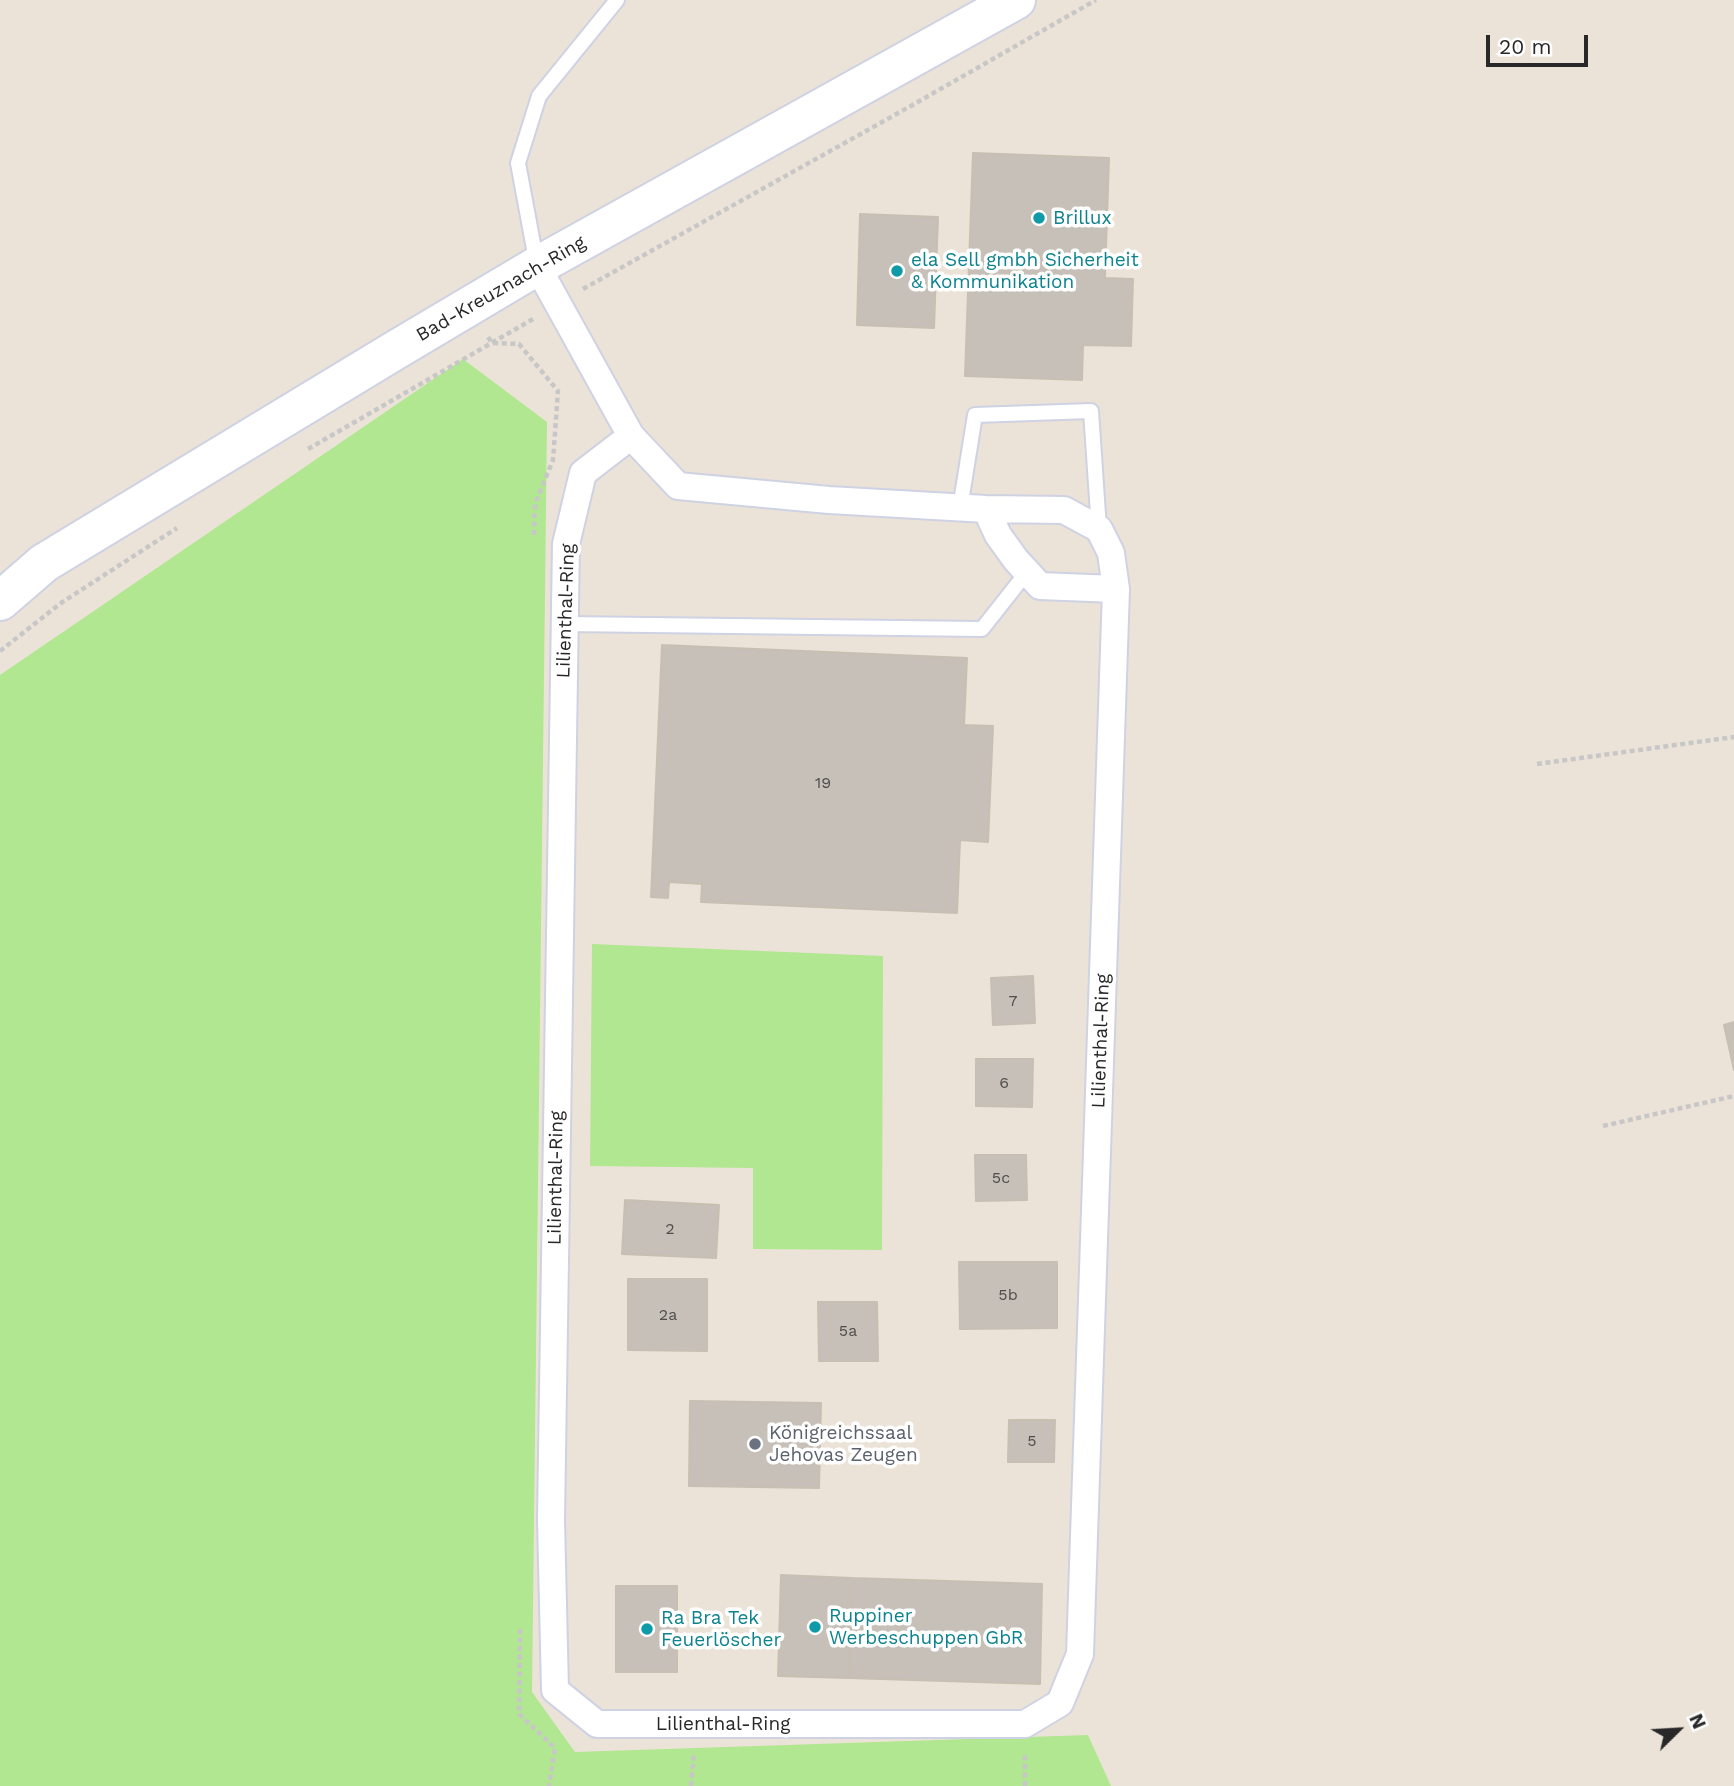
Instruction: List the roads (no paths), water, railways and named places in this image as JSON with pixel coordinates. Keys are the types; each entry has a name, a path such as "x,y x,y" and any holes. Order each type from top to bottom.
{"main road":[{"name":"Bad-Kreuznach-Ring","path":"0,601 44,563 537,266 1016,0"}],"street":[{"path":"537,266 632,436 678,486 829,500 1064,510 1099,529"},
{"name":"Lilienthal-Ring","path":"632,436 583,473 566,544 551,1520 555,1690 597,1724 1026,1724 1060,1703 1080,1654 1116,589 1111,553 1099,529"},
{"path":"973,508 1041,586 1116,589"}],"lane":[{"path":"537,266 518,163 539,96 617,0"},
{"path":"973,508 975,415 1091,411 1099,529"},
{"path":"565,624 982,629 1027,572"}],"place":[{"name":"Brillux","path":"1039,218"},
{"name":"ela Sell gmbh Sicherheit & Kommunikation","path":"897,271"},
{"name":"Königreichssaal Jehovas Zeugen","path":"755,1444"},
{"name":"Ruppiner Werbeschuppen GbR","path":"815,1627"},
{"name":"Ra Bra Tek Feuerlöscher","path":"647,1629"}]}
